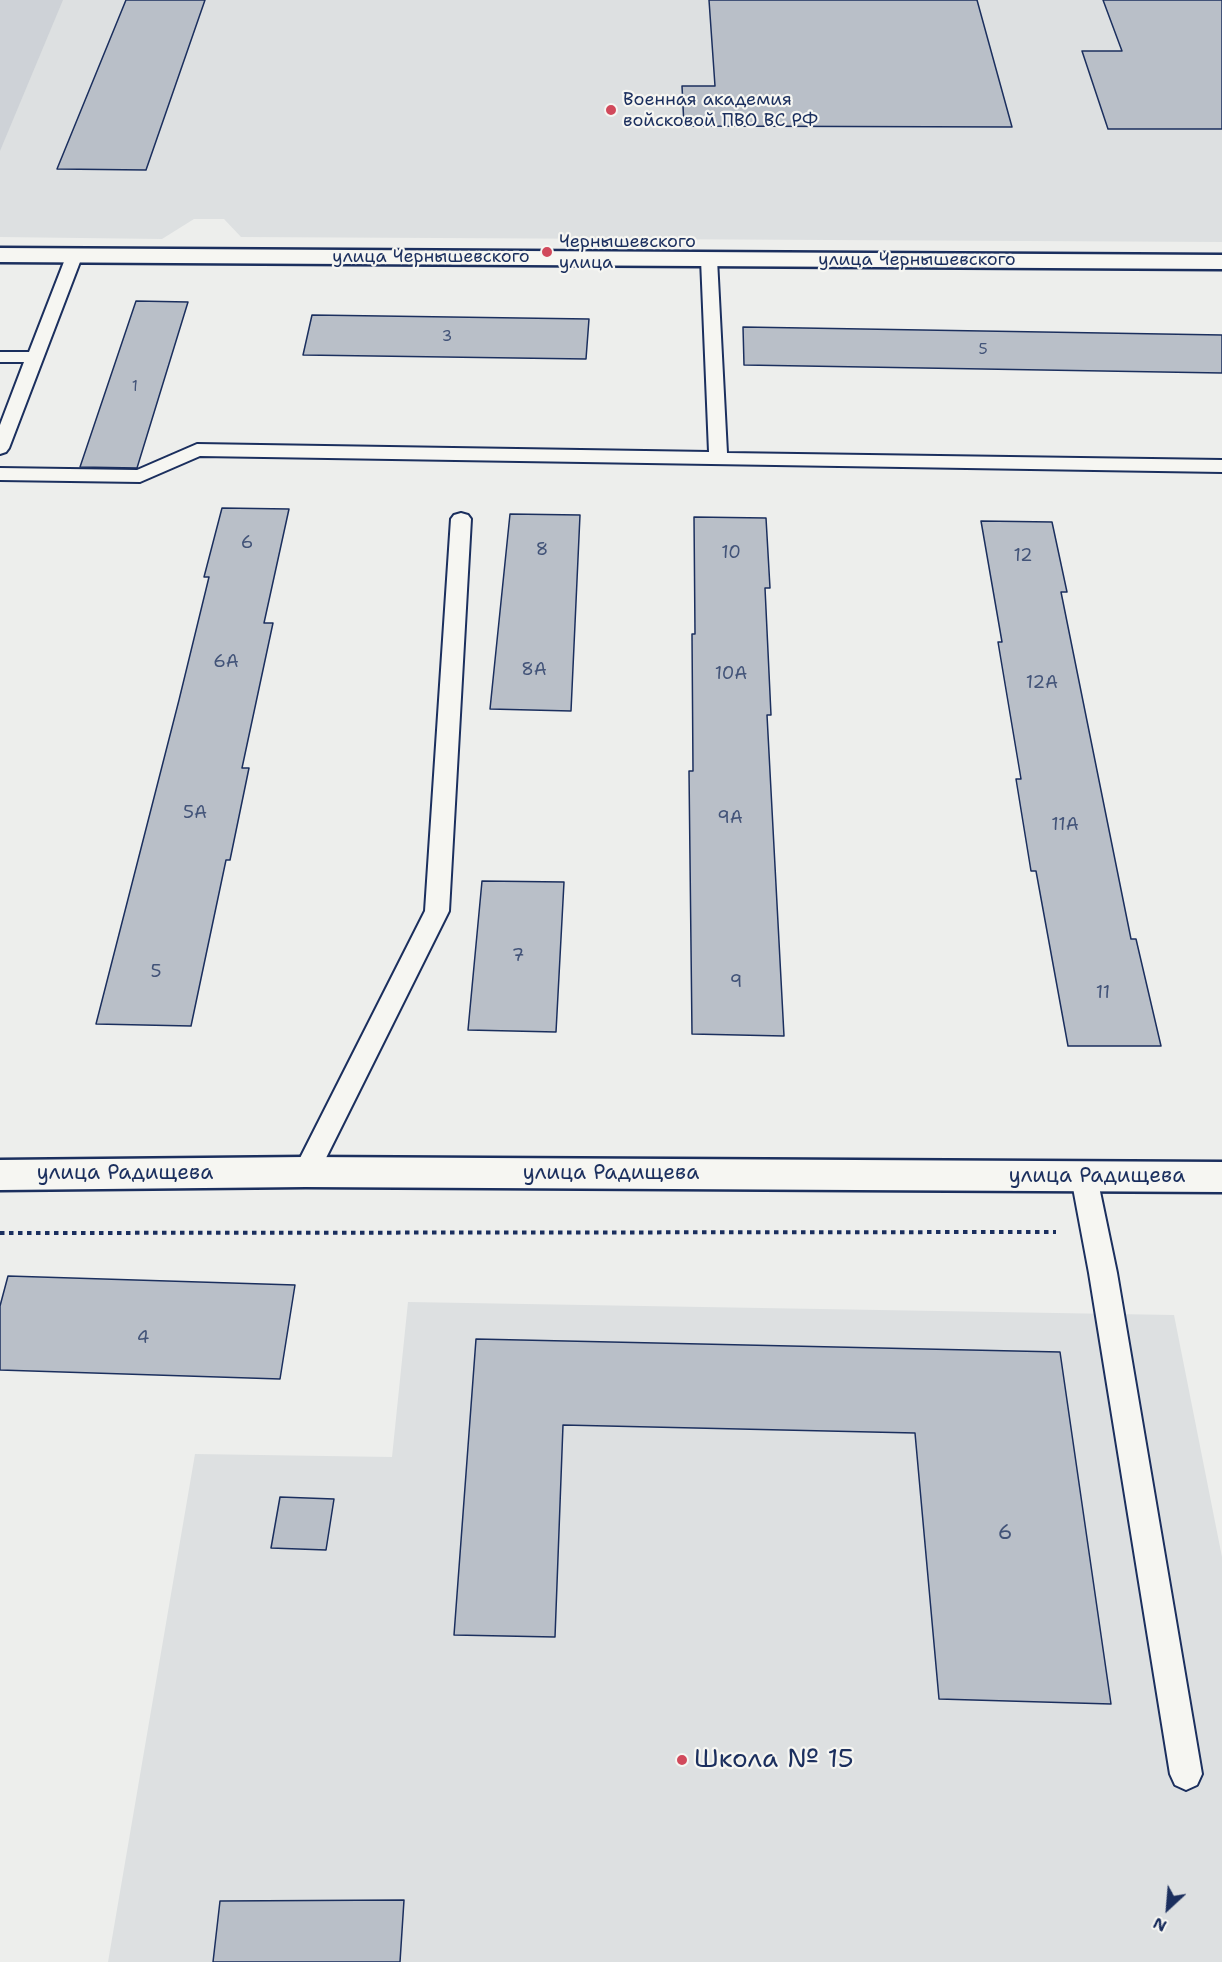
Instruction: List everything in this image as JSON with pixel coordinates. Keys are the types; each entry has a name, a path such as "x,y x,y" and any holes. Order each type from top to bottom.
{"street":[{"name":"улица Чернышевского","path":"0,255 1222,262"},
{"name":"улица Радищева","path":"0,1174 306,1172 1222,1177"}],"lane":[{"path":"0,448 75,254"},
{"path":"709,259 718,458"},
{"path":"0,357 35,357"},
{"path":"0,474 140,476 197,450 1222,466"},
{"path":"306,1172 437,911 461,519"},
{"path":"1084,1177 1096,1232 1186,1774"}],"path":[{"path":"0,1233 1096,1232"}],"shaded area":[{"name":"Военная академия войсковой ПВО ВС РФ","path":"0,0 1222,0 1222,242 241,237 224,219 194,219 162,239 0,237"},
{"path":"0,0 63,0 0,151"},
{"name":"Школа № 15","path":"408,1302 1174,1315 1222,1557 1222,1962 108,1962 195,1454 392,1457"}],"building":[{"path":"126,0 205,0 146,170 57,169"},
{"path":"709,0 977,0 1012,127 684,126 682,86 715,86"},
{"path":"1103,0 1222,0 1222,129 1108,129 1082,51 1122,51"},
{"path":"136,301 188,302 137,468 80,467"},
{"path":"312,315 589,319 586,359 303,355"},
{"path":"743,327 1222,335 1222,373 744,365"},
{"path":"222,508 289,509 264,623 273,623 242,768 249,768 230,860 226,860 191,1026 96,1024 179,700 209,577 204,577"},
{"path":"510,514 580,515 571,711 490,709"},
{"path":"694,517 766,518 770,588 765,588 771,715 767,715 784,1036 692,1034 689,771 693,771"},
{"path":"981,521 1052,522 1067,592 1061,592 1131,939 1136,939 1161,1046 1068,1046 1036,871 1031,871 1016,779 1021,779 998,642 1002,642"},
{"path":"482,881 564,882 556,1032 468,1030"},
{"path":"8,1276 295,1285 280,1379 0,1370 0,1306"},
{"path":"476,1339 1060,1352 1111,1704 939,1699 915,1433 563,1425 555,1637 454,1635"},
{"path":"280,1497 334,1499 326,1550 271,1548"},
{"path":"404,1900 400,1962 213,1962 220,1901"}],"place":[{"name":"Военная академия войсковой ПВО ВС РФ","path":"611,110"},
{"name":"Чернышевского улица","path":"547,252"},
{"name":"Школа № 15","path":"682,1760"}]}
